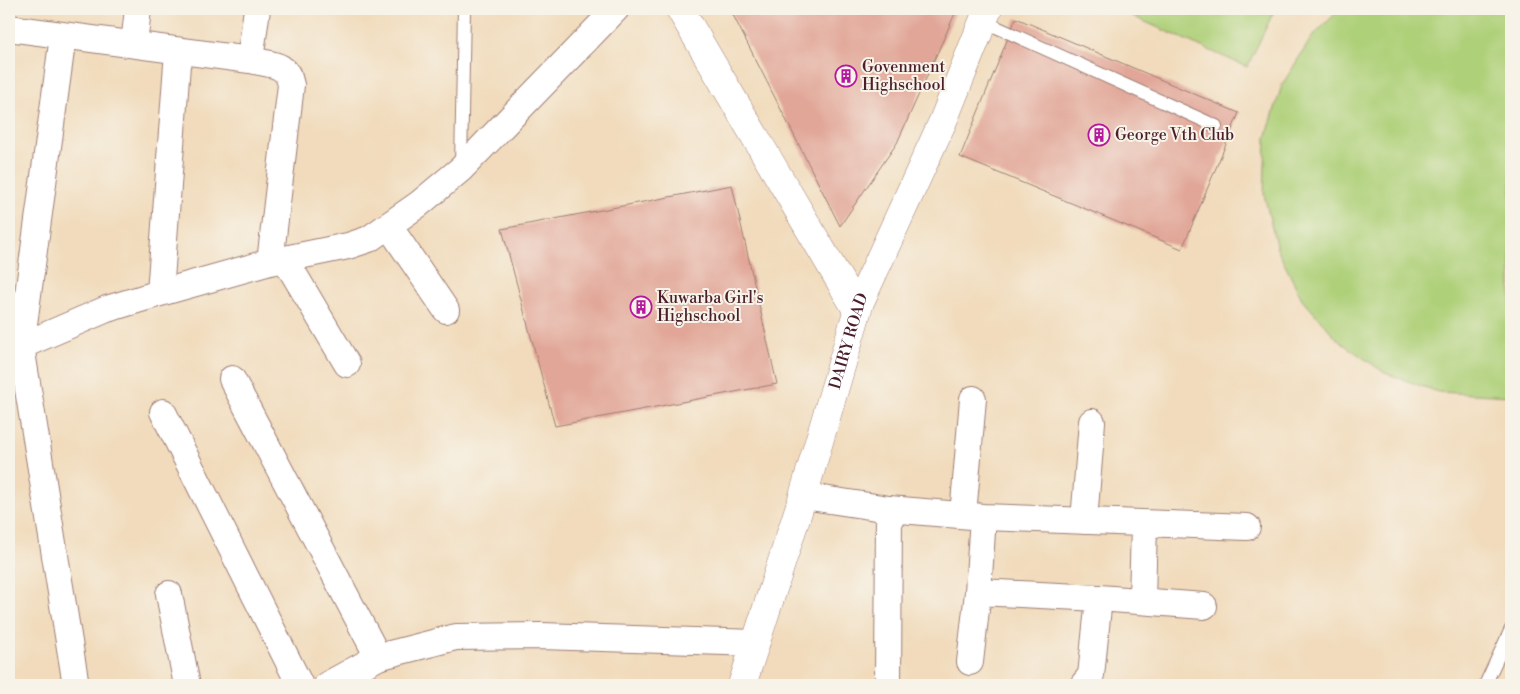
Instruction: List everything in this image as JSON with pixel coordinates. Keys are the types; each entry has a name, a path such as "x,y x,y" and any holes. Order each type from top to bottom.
{"street":[{"path":"134,44 138,9"},
{"path":"250,60 257,9"},
{"path":"15,347 107,309 278,260 348,246 369,238 419,204 461,169 616,9"},
{"path":"680,9 857,310"},
{"name":"DAIRY ROAD","path":"742,685 804,496 857,310 943,121 986,15"},
{"path":"13,22 63,36 250,60 284,68 289,75 291,85 278,260 347,364"},
{"path":"63,36 15,347 76,685"},
{"path":"160,293 178,51"},
{"path":"389,226 446,310"},
{"path":"232,379 367,670"},
{"path":"970,662 978,592 973,516 973,399"},
{"path":"163,412 300,685"},
{"path":"1084,521 1092,422"},
{"path":"804,496 889,509 973,516 1247,527"},
{"path":"888,685 889,509"},
{"path":"1142,601 1144,524"},
{"path":"978,592 1204,606"},
{"path":"169,594 187,685"},
{"path":"1083,685 1091,675 1099,598"},
{"path":"327,685 456,637 541,636 756,643"}],"lane":[{"path":"461,169 464,9"},
{"path":"986,15 1216,126"},
{"path":"1485,685 1511,629"}],"green space":[{"path":"1136,9 1275,9 1247,67 1132,16"},
{"path":"1340,9 1511,9 1511,396 1438,392 1385,373 1339,341 1302,299 1277,249 1264,194 1266,138 1282,85 1312,37"}],"building":[{"name":"Govenment Highschool","path":"730,9 957,9 897,143 840,226"},
{"name":"George Vth Club","path":"1016,18 1239,113 1182,249 960,157"},
{"name":"Kuwarba Girl's Highschool","path":"732,185 777,384 555,426 502,229"}],"place":[{"name":"Govenment Highschool","path":"846,76"},
{"name":"George Vth Club","path":"1099,135"},
{"name":"Kuwarba Girl's Highschool","path":"641,307"}]}
